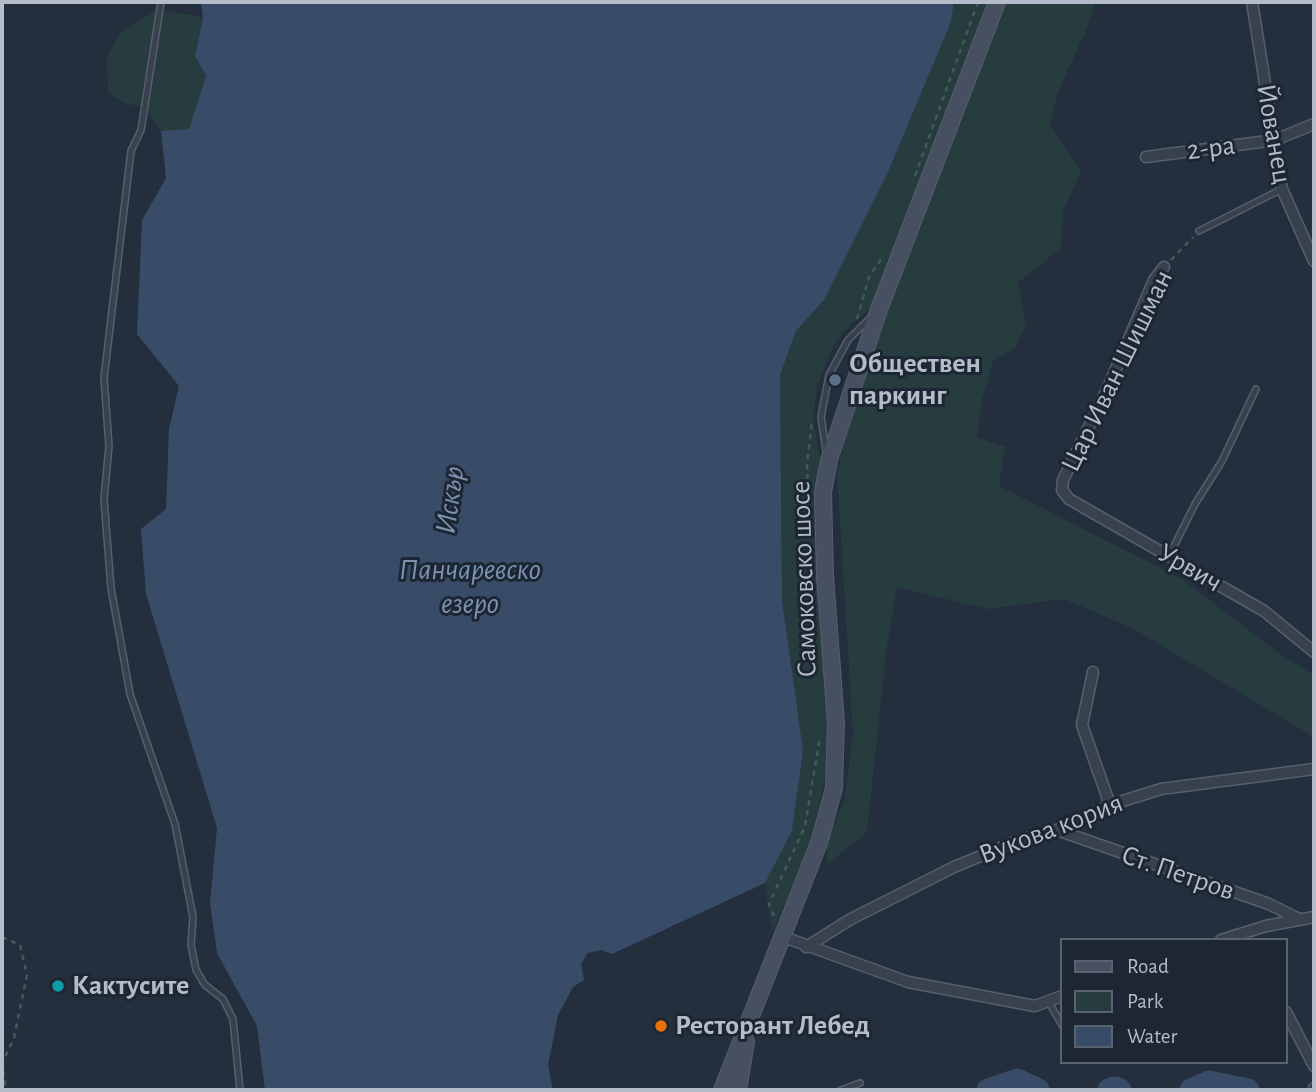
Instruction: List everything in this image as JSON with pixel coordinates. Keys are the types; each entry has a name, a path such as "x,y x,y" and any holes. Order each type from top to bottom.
{"main road":[{"name":"Самоковско шосе","path":"722,1090 754,1002 819,842 834,788 836,723 825,576 824,506 829,460 878,312 997,2"},
{"name":"Самоковско шосе","path":"742,1089 754,1002"}],"street":[{"name":"Йованец","path":"1252,2 1282,189 1314,261"},
{"name":"2-ра","path":"1146,157 1275,140 1314,124"},
{"name":"Цар Иван Шишман","path":"1062,490 1063,480 1109,385 1154,280 1164,267"},
{"name":"Урвич","path":"1062,490 1069,499 1264,611 1314,652"},
{"path":"1093,673 1083,725 1110,805"},
{"name":"Вукова кория","path":"806,947 851,919 954,867 1017,841 1057,830 1110,805 1161,789 1314,769"},
{"name":"Ст. Петров","path":"1057,830 1269,904 1297,918"},
{"path":"1247,936 1297,918 1314,917"},
{"path":"781,936 908,982 1035,1006 1060,997"},
{"path":"1288,1016 1314,1066"}],"lane":[{"path":"161,2 141,130 131,151 106,364 109,446 104,499 111,588 130,694 175,824 193,917 191,945 196,970 205,985 223,999 233,1019 240,1090"},
{"path":"1199,231 1282,189"},
{"path":"829,460 821,417 829,375 841,351 857,330 878,312"},
{"path":"1169,556 1195,504 1222,461 1256,389"},
{"path":"1048,1001 1060,1022"},
{"path":"841,1090 860,1083"}],"path":[{"path":"915,184 915,170 978,2"},
{"name":"Цар Иван Шишман","path":"1164,267 1199,231"},
{"path":"857,330 857,318 869,278 884,254"},
{"path":"809,492 807,464 810,425 812,419 821,417"},
{"path":"781,936 769,904 805,826 821,733"},
{"path":"2,937 20,945 27,975 14,1038 2,1064 6,1090"}],"green space":[{"path":"954,2 990,2 873,306 851,324 833,346 817,387 813,417 820,460 817,493 829,760 811,843 772,933 765,883 792,831 803,750 782,600 780,375 796,331 824,300 888,172 951,22"},
{"path":"1003,2 1095,2 1087,28 1057,94 1050,126 1081,171 1063,212 1061,248 1018,283 1026,325 1015,348 993,361 982,400 977,437 1005,447 999,486 1180,578 1279,653 1314,675 1314,737 1134,629 1064,599 987,609 897,587 886,653 867,832 827,865 827,838 845,799 853,734 837,472 867,363"},
{"path":"158,9 203,17 195,56 206,75 189,130 161,131 145,108 125,103 108,93 107,57 120,33"}],"water":[{"name":"Панчаревско езеро","path":"201,2 954,2 951,22 888,172 824,300 796,331 780,375 782,600 803,750 792,831 765,883 612,954 601,950 588,953 581,964 584,980 573,987 558,1015 548,1065 553,1090 265,1090 257,1026 217,953 210,903 217,828 146,594 141,529 166,509 169,429 179,386 137,334 142,220 166,178 161,131 189,129 206,76 195,56 203,17"}],"waterway":[{"path":"988,1090 1017,1080 1038,1090"},
{"path":"1191,1090 1209,1082 1248,1090"},
{"path":"1109,1090 1120,1090"}],"place":[{"name":"Обществен паркинг","path":"835,380"},
{"name":"Кактусите","path":"58,986"},
{"name":"Ресторант Лебед","path":"661,1026"}],"water label":[{"name":"Искър","path":"450,500"}]}
